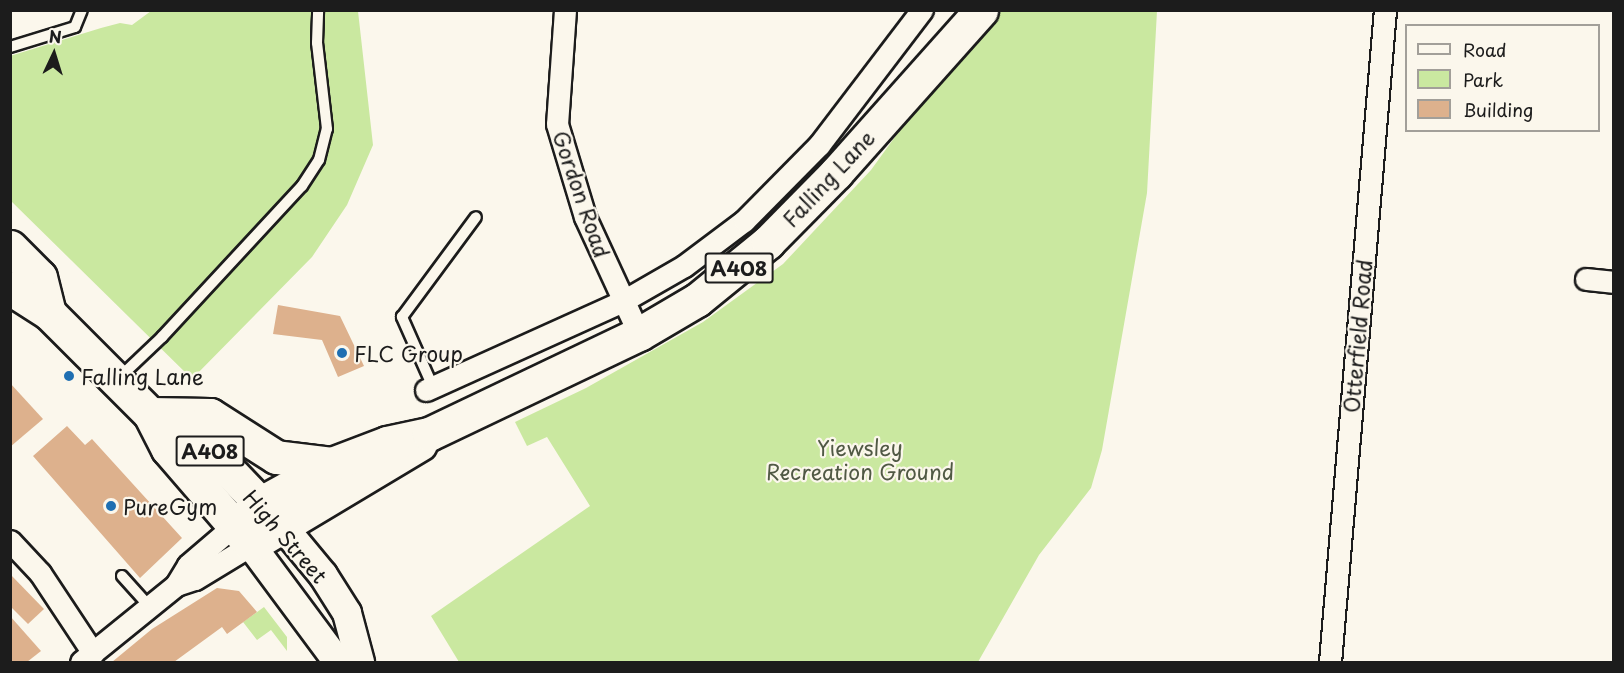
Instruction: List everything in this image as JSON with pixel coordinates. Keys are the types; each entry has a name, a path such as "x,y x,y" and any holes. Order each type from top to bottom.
{"main road":[{"name":"Falling Lane","path":"243,535 261,503 332,464 387,443 429,434 639,334 712,290 768,242 836,173 981,10"},
{"path":"10,247 40,277 49,313"},
{"name":"High Street","path":"10,288 49,313 150,414 168,449 243,535"},
{"name":"High Street","path":"150,414 189,429 284,528"},
{"path":"150,414 210,414 276,457 332,464"},
{"name":"Falling Lane","path":"243,535 284,528 414,451 429,434"}],"street":[{"name":"Gordon Road","path":"565,10 557,124 585,217 639,334"},
{"name":"Falling Lane","path":"430,389 623,301 684,266 744,221 784,184 871,81 922,10"},
{"name":"Otterfield Road","path":"1329,663 1385,10"},
{"path":"1586,279 1614,282"},
{"name":"High Street","path":"284,528 324,575 347,613 360,663"},
{"path":"10,541 40,573 87,658 176,585 188,565 243,535"},
{"name":"High Street","path":"243,535 338,663"}],"lane":[{"path":"10,47 75,27 82,10"},
{"path":"116,381 162,337 302,186 320,160 327,129 317,43 318,10"},
{"path":"430,389 402,317 476,217"},
{"path":"122,576 149,606"}],"green space":[{"path":"151,11 358,11 373,145 347,205 312,257 192,379 11,201 10,56 120,23 132,25"},
{"name":"Yiewsley Recreation Ground","path":"996,11 1157,11 1147,193 1102,450 1091,488 1039,555 978,662 459,662 431,616 590,506 547,437 527,446 515,422 586,388 703,322 783,264 871,170 926,94"},
{"path":"264,607 287,637 287,651 271,630 257,640 243,622"}],"building":[{"name":"FLC Group","path":"278,305 340,316 364,366 338,377 322,340 273,334"},
{"path":"10,383 43,419 10,447"},
{"path":"67,426 85,445 92,439 182,538 140,578 33,456"},
{"path":"10,574 44,609 28,624 10,606"},
{"path":"217,588 239,591 257,612 227,634 222,627 174,662 112,662 152,629"},
{"path":"10,616 41,651 27,662 10,662"}],"place":[{"name":"FLC Group","path":"342,353"},
{"name":"Falling Lane","path":"69,376"},
{"name":"PureGym","path":"111,506"}]}
